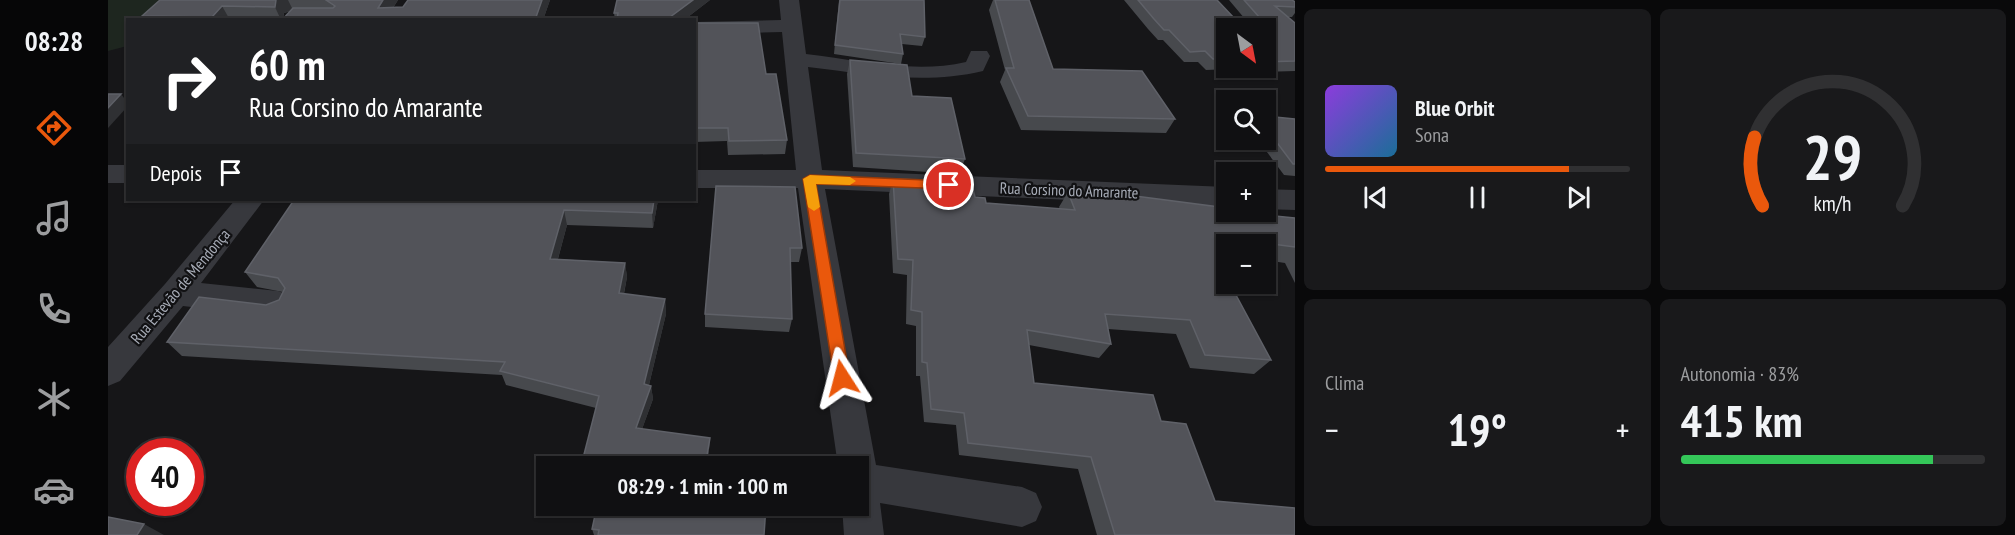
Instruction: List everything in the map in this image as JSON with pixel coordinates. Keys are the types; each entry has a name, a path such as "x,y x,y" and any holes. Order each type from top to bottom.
{"street":[{"path":"696,28 790,13 810,179 855,456"},
{"path":"796,59 936,74 960,71 975,66 979,56"},
{"name":"Rua Corsino do Amarante","path":"696,179 810,179 1216,197"},
{"path":"1276,199 1295,200"},
{"name":"Rua Estevão de Mendonça","path":"108,371 176,292 249,201"},
{"path":"176,292 278,304"},
{"path":"869,476 1022,507"},
{"path":"862,516 864,535"}],"shaded area":[{"path":"108,0 160,0 152,18 126,18 126,46 108,51"}],"building":[{"path":"160,0 276,0 275,7 222,6 212,17 142,16"},
{"path":"326,0 383,0 378,8 403,7 408,0 542,0 536,18 284,18 293,8 333,8 335,6"},
{"path":"617,0 693,0 669,18 617,18 618,13 614,13"},
{"path":"840,0 924,0 925,37 900,34 903,54 835,45"},
{"path":"995,0 1029,0 1053,69 1142,71 1175,119 1028,116 1006,68 1014,68"},
{"path":"1138,0 1217,0 1234,18 1216,18 1216,59 1205,51 1190,52 1169,30 1164,30"},
{"path":"1244,0 1292,0 1295,2 1295,7 1275,6 1295,23 1295,61 1276,62 1276,18 1260,18"},
{"path":"696,23 758,23 766,74 776,74 787,140 729,141 728,128 696,128"},
{"path":"850,60 907,65 912,96 951,98 965,159 856,153"},
{"path":"108,94 121,94 108,108"},
{"path":"1276,117 1295,119 1295,164 1276,141"},
{"path":"893,179 971,182 975,197 985,198 986,203 1075,210 1068,192 1135,196 1216,207 1216,222 1276,222 1276,216 1295,218 1295,247 1276,245 1276,234 1216,234 1216,294 1235,294 1271,360 1205,355 1190,320 1105,314 1111,344 1027,330 1034,383 1153,395 1161,421 1186,424 1215,501 1295,508 1295,535 1115,535 1091,457 968,443 964,413 931,409 927,363 922,362 922,312 911,310 913,260 898,259"},
{"path":"716,186 795,187 802,248 790,248 792,319 705,314"},
{"path":"293,201 654,201 652,213 564,210 550,259 625,263 619,293 665,299 644,384 651,386 636,428 710,438 707,456 584,456 599,396 500,371 505,362 167,342 199,297 266,305 279,300 285,288 278,278 245,272"},
{"path":"595,516 765,516 764,535 598,535 599,530 592,529"},
{"path":"108,517 144,524 137,535 108,535"}],"slow traffic":[{"path":"814,207 810,179 850,181"}],"route":[{"path":"842,378 810,179 949,185"}]}
